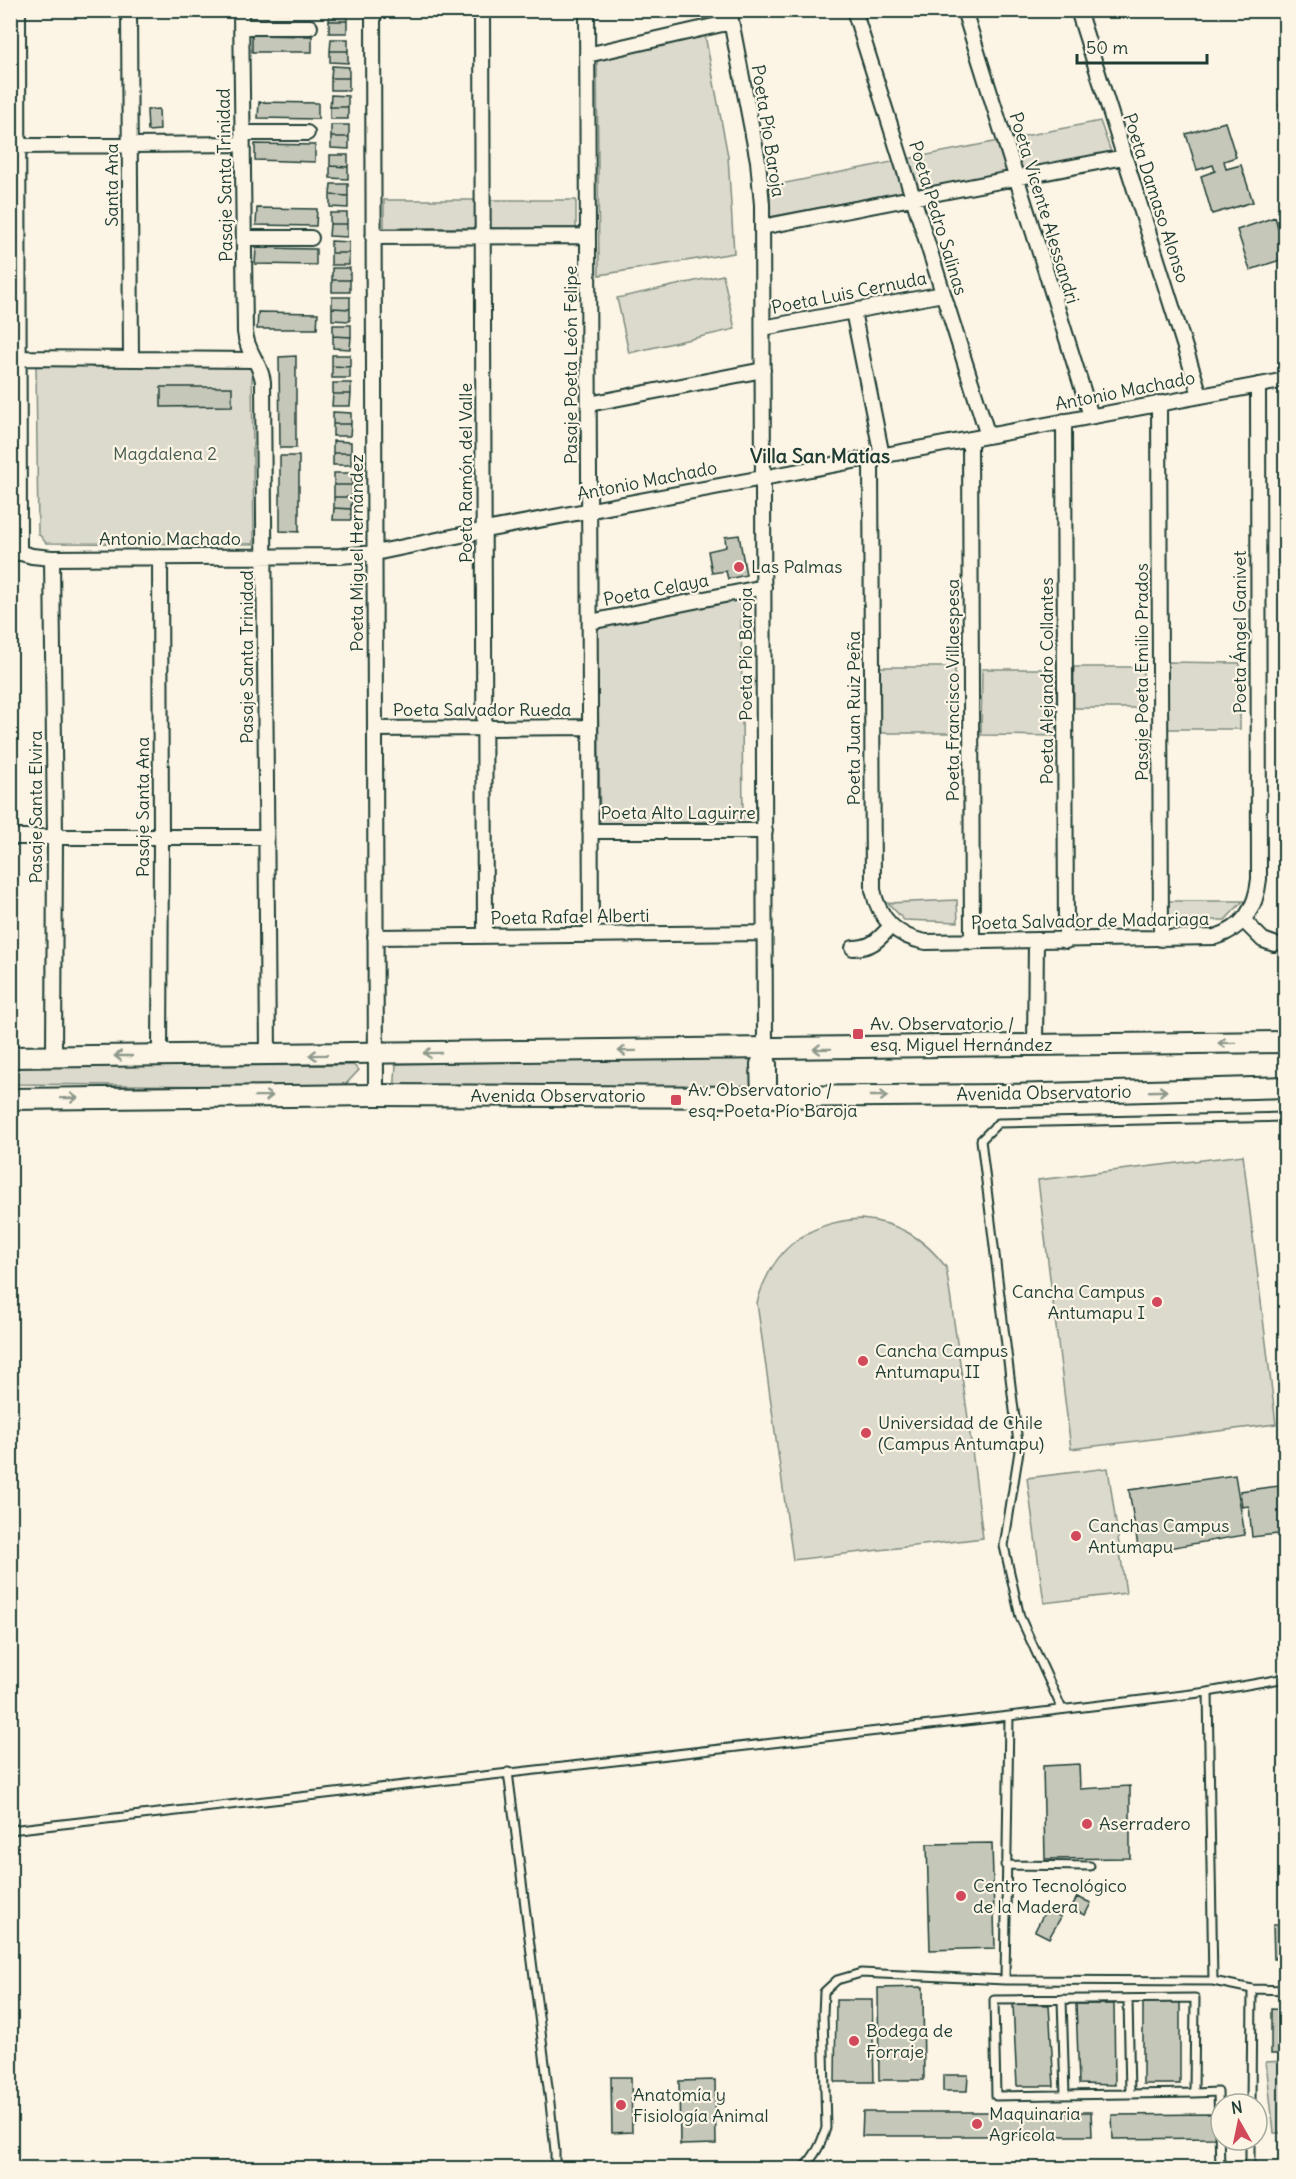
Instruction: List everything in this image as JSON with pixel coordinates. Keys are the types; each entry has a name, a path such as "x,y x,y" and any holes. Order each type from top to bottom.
{"main road":[{"path":"10,1057 268,1056 1286,1042"},
{"name":"Avenida Observatorio","path":"10,1099 376,1095 764,1097 1006,1095 1286,1087"}],"street":[{"path":"15,551 15,406 18,357 14,298 14,190 18,146 14,85 18,10"},
{"name":"Santa Ana","path":"129,10 131,358"},
{"name":"Pasaje Santa Trinidad","path":"241,10 245,333 248,348 260,370 263,382 268,1056"},
{"name":"Poeta Miguel Hernández","path":"373,10 376,1095"},
{"name":"Poeta Ramón del Valle","path":"482,10 485,936"},
{"name":"Pasaje Poeta León Felipe","path":"587,10 591,935"},
{"name":"Poeta Pedro Salinas","path":"854,10 988,436"},
{"name":"Poeta Vicente Alessandri","path":"964,10 1091,416"},
{"name":"Poeta Damaso Alonso","path":"1078,10 1200,395"},
{"path":"588,55 730,16"},
{"name":"Poeta Pío Baroja","path":"730,16 758,161 762,227 765,1049 759,1064 764,1097"},
{"path":"241,27 310,27"},
{"path":"18,146 130,145 307,133"},
{"path":"762,227 1124,157"},
{"path":"373,237 588,236"},
{"path":"244,238 311,238"},
{"name":"Poeta Luis Cernuda","path":"763,328 943,294"},
{"name":"Poeta Juan Ruiz Peña","path":"853,311 876,457 873,891 880,912 891,926"},
{"path":"18,357 254,360"},
{"path":"589,404 763,370"},
{"name":"Antonio Machado","path":"15,551 52,558 340,556 375,553 589,510 1286,380"},
{"name":"Poeta Ángel Ganivet","path":"1244,921 1255,901 1259,879 1257,385"},
{"name":"Pasaje Poeta Emilio Prados","path":"1159,404 1161,939"},
{"name":"Poeta Alejandro Collantes","path":"1065,421 1066,941"},
{"name":"Poeta Francisco Villaespesa","path":"970,439 972,942"},
{"name":"Pasaje Santa Ana","path":"160,557 160,1056"},
{"name":"Pasaje Santa Elvira","path":"52,558 55,837 54,1057"},
{"name":"Poeta Celaya","path":"590,622 764,587"},
{"name":"Poeta Salvador Rueda","path":"375,729 590,727"},
{"name":"Poeta Alto Laguirre","path":"590,831 765,831"},
{"path":"10,837 266,837"},
{"path":"1244,921 1263,940 1274,944"},
{"name":"Poeta Salvador de Madariaga","path":"891,926 904,936 915,940 1066,941 1215,937 1244,921"},
{"path":"853,948 869,946 876,942 891,926"},
{"name":"Poeta Rafael Alberti","path":"375,937 765,933"},
{"path":"1035,1046 1036,941"}],"lane":[{"path":"1062,1709 1020,1617 1004,1546 1019,1451 981,1140 998,1123 1286,1117"},
{"path":"10,1830 1009,1716 1208,1692 1286,1678"},
{"path":"1208,1692 1213,1981"},
{"path":"1005,1980 1009,1716"},
{"path":"508,1772 550,2103 555,2169"},
{"path":"1005,1865 1090,1866"},
{"path":"803,2169 814,2156 826,2128 824,1992 837,1980 861,1973 1005,1980 1213,1981 1252,1989 1286,1990"},
{"path":"1251,2092 1252,1989"},
{"path":"1194,2093 1195,1998 994,2000 996,2096 1194,2093 1218,2092 1220,2169"},
{"path":"1062,1999 1065,2095"},
{"path":"1128,1999 1130,2094"},
{"path":"1250,2152 1250,2169"}],"green space":[{"path":"705,35 728,156 734,253 599,275 597,59"},
{"path":"1100,121 1111,152 770,217 770,186"},
{"path":"384,200 576,200 576,228 384,228"},
{"path":"723,275 735,329 629,353 617,298"},
{"name":"Magdalena 2","path":"36,365 252,366 254,544 46,543 38,533"},
{"path":"741,600 743,820 600,825 597,627"},
{"path":"1164,662 1240,663 1240,729 1164,729"},
{"path":"879,667 955,667 955,733 878,733"},
{"path":"1074,667 1143,667 1143,708 1074,708"},
{"path":"982,669 1058,669 1058,736 981,735"},
{"path":"957,900 958,922 904,920 888,903"},
{"path":"1167,901 1243,901 1225,920 1167,920"},
{"path":"753,1057 752,1095 394,1095 396,1064"},
{"path":"353,1065 359,1070 343,1087 11,1084 10,1067"},
{"name":"Cancha Campus Antumapu I","path":"1243,1155 1276,1424 1071,1449 1038,1180"},
{"name":"Cancha Campus Antumapu II","path":"861,1219 887,1224 909,1233 929,1248 946,1267 983,1538 793,1560 757,1303 771,1268 794,1243 824,1226"},
{"name":"Canchas Campus Antumapu","path":"1108,1468 1126,1593 1044,1603 1027,1478"},
{"path":"1285,2061 1285,2133 1274,2133 1266,2062"}],"building":[{"path":"253,10 313,10 313,13 253,12"},
{"path":"330,10 347,10 347,21 329,21"},
{"path":"329,21 347,21 347,33 329,33"},
{"path":"252,35 312,36 312,52 252,52"},
{"path":"331,39 348,39 348,51 330,51"},
{"path":"330,51 348,51 348,63 330,62"},
{"path":"332,66 349,67 349,78 331,78"},
{"path":"331,78 349,78 349,90 331,90"},
{"path":"331,95 348,96 348,107 330,107"},
{"path":"259,102 318,103 318,119 258,118"},
{"path":"1286,103 1286,128 1279,104"},
{"path":"330,107 348,107 348,119 330,119"},
{"path":"159,109 160,130 148,131 147,110"},
{"path":"1225,122 1236,157 1224,161 1226,169 1241,165 1253,202 1212,214 1201,176 1215,171 1213,165 1197,170 1186,134"},
{"path":"331,125 349,125 349,137 331,137"},
{"path":"331,137 349,137 349,149 331,148"},
{"path":"255,144 315,145 315,162 255,160"},
{"path":"330,155 348,155 348,167 330,166"},
{"path":"330,166 348,167 348,179 330,178"},
{"path":"331,184 348,184 348,196 330,195"},
{"path":"330,195 348,196 348,208 330,207"},
{"path":"257,208 317,209 316,226 256,225"},
{"path":"330,213 347,213 347,224 330,224"},
{"path":"1275,217 1279,231 1286,229 1286,241 1281,243 1286,258 1250,270 1237,230"},
{"path":"330,224 347,224 347,237 329,236"},
{"path":"331,241 349,242 349,253 331,253"},
{"path":"256,248 316,249 316,265 255,264"},
{"path":"331,253 349,253 349,265 331,265"},
{"path":"332,268 350,268 350,280 332,280"},
{"path":"332,280 350,280 350,292 332,292"},
{"path":"332,297 350,297 350,309 332,308"},
{"path":"332,308 350,309 350,321 332,320"},
{"path":"258,312 318,313 317,329 257,329"},
{"path":"333,325 351,325 351,337 333,336"},
{"path":"333,336 351,337 350,349 333,348"},
{"path":"332,355 350,355 350,367 332,366"},
{"path":"296,356 296,448 280,448 279,357"},
{"path":"332,366 350,367 350,378 332,378"},
{"path":"333,383 351,383 351,394 333,394"},
{"path":"161,387 232,387 232,406 161,407"},
{"path":"333,394 351,394 350,406 332,406"},
{"path":"333,412 351,413 351,424 333,424"},
{"path":"333,424 351,424 350,436 333,436"},
{"path":"333,441 351,442 351,453 333,453"},
{"path":"333,453 351,453 351,465 333,465"},
{"path":"280,456 299,456 299,532 280,531"},
{"path":"334,473 352,473 352,485 334,485"},
{"path":"334,485 352,485 352,497 334,497"},
{"path":"334,497 352,497 351,509 334,508"},
{"path":"334,508 351,509 351,520 333,520"},
{"path":"739,535 746,575 728,579 726,571 712,573 708,551 726,547 725,537"},
{"path":"1279,855 1286,855 1286,877 1280,877"},
{"path":"1235,1475 1245,1535 1139,1553 1129,1490"},
{"path":"1279,1486 1286,1533 1252,1537 1249,1506 1242,1507 1240,1491"},
{"name":"Aserradero","path":"1079,1764 1080,1789 1130,1786 1130,1858 1045,1859 1043,1766"},
{"name":"Centro Tecnológico de la Madera","path":"992,1843 995,1948 930,1950 927,1844"},
{"path":"1077,1897 1091,1903 1085,1915 1071,1909"},
{"path":"1046,1909 1061,1917 1049,1938 1035,1931"},
{"path":"1273,1925 1286,1925 1286,1959 1274,1959"},
{"path":"923,1987 924,2080 879,2080 878,1988"},
{"name":"Bodega de Forraje","path":"836,2000 872,2000 874,2082 835,2082"},
{"path":"1143,2002 1180,2002 1180,2084 1143,2084"},
{"name":"Maquinaria Agrícola","path":"1013,2004 1049,2005 1054,2086 1017,2086"},
{"name":"Maquinaria Agrícola","path":"1076,2004 1114,2004 1115,2085 1079,2084"},
{"path":"1271,2009 1286,2010 1286,2054 1271,2054"},
{"path":"943,2075 968,2075 967,2091 943,2091"},
{"name":"Anatomía y Fisiología Animal","path":"611,2077 631,2077 632,2132 612,2133"},
{"path":"715,2080 716,2144 680,2145 679,2081"},
{"name":"Maquinaria Agrícola","path":"863,2112 1091,2112 1092,2136 862,2136"},
{"path":"1209,2114 1209,2138 1113,2139 1112,2115"}],"place":[{"name":"Las Palmas","path":"739,567"},
{"name":"Av. Observatorio / esq. Miguel Hernández","path":"858,1034"},
{"name":"Av. Observatorio / esq. Poeta Pío Baroja","path":"676,1100"},
{"name":"Cancha Campus Antumapu I","path":"1157,1302"},
{"name":"Cancha Campus Antumapu II","path":"863,1361"},
{"name":"Universidad de Chile (Campus Antumapu)","path":"866,1433"},
{"name":"Canchas Campus Antumapu","path":"1076,1536"},
{"name":"Aserradero","path":"1087,1824"},
{"name":"Centro Tecnológico de la Madera","path":"961,1896"},
{"name":"Bodega de Forraje","path":"854,2041"},
{"name":"Anatomía y Fisiología Animal","path":"621,2105"},
{"name":"Maquinaria Agrícola","path":"977,2124"}],"district":[{"name":"Villa San Matías","path":"820,456"}]}
